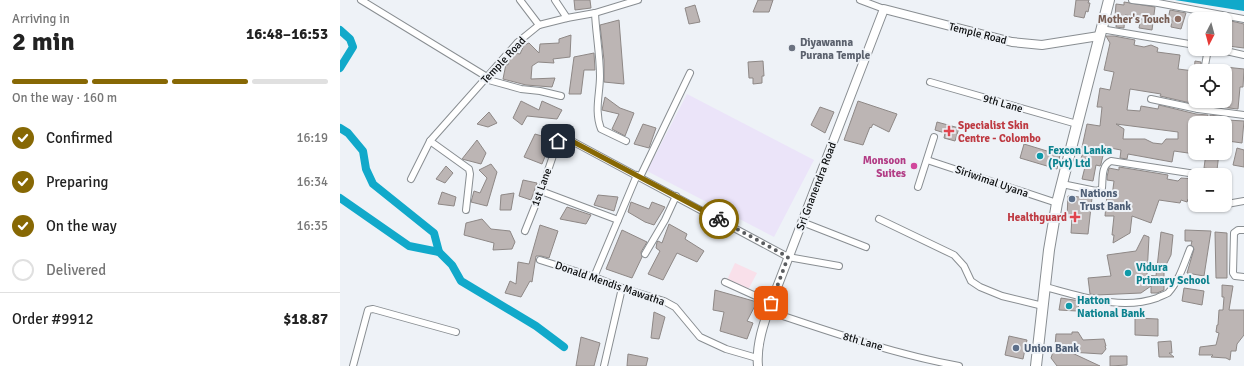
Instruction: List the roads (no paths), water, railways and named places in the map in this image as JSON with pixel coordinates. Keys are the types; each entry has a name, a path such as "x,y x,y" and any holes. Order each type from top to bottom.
{"main road":[{"path":"1036,366 1049,250 1057,203 1109,0"}],"street":[{"path":"361,0 486,78 521,89 540,91 560,96"},
{"path":"520,0 539,26"},
{"path":"555,0 567,18"},
{"path":"612,0 613,8"},
{"name":"Temple Road","path":"411,179 430,141 518,42 539,26 567,18 595,13 638,0"},
{"name":"Temple Road","path":"860,0 884,9 1012,42 1042,45 1100,33"},
{"path":"1132,0 1158,2 1244,18"},
{"name":"Sri Gnanendra Road","path":"757,362 768,311 884,9"},
{"path":"595,13 600,76 597,109 598,120 601,129 626,141"},
{"path":"1100,33 1188,44"},
{"path":"1232,52 1244,55"},
{"path":"594,276 638,176 690,73"},
{"name":"9th Lane","path":"930,82 1077,124"},
{"path":"1151,99 1198,109 1244,115"},
{"path":"918,187 934,137"},
{"name":"1st Lane","path":"525,231 541,191 558,141 562,138 568,139 788,257 839,266"},
{"path":"430,141 469,169 470,174 466,210"},
{"name":"Siriwimal Uyana","path":"927,160 1057,203"},
{"path":"1062,184 1096,191 1100,190 1102,188 1104,166 1111,161 1188,173"},
{"path":"541,191 618,220"},
{"path":"645,254 665,220 676,196"},
{"path":"1232,203 1244,202"},
{"path":"879,218 954,255 964,266 971,280 980,286 1002,296 1043,306"},
{"path":"802,222 866,247"},
{"path":"1244,230 1238,230 1234,233 1233,273 1235,276 1244,277"},
{"path":"1045,287 1110,303 1148,301 1167,294 1178,277 1190,249"},
{"name":"Donald Mendis Mawatha","path":"540,260 594,276 622,288 664,301 675,307 700,337 757,362"},
{"path":"725,282 771,303"},
{"path":"604,366 622,288"},
{"path":"352,366 368,310 373,309 456,332"},
{"name":"8th Lane","path":"768,311 829,332 934,361 959,366"}],"water":[{"path":"1175,0 1244,0 1244,11"}],"waterway":[{"path":"340,30 350,39 353,47 340,68"},
{"path":"340,128 348,133 363,151 366,169 373,184 434,233 439,252"},
{"path":"340,198 409,246 439,252 452,265 461,281 536,326 564,347"}],"place":[{"name":"Mother's Touch","path":"1178,19"},
{"name":"Diyawanna Purana Temple","path":"792,48"},
{"name":"Specialist Skin Centre - Colombo","path":"949,131"},
{"name":"Fexcon Lanka (Pvt) Ltd","path":"1040,156"},
{"name":"Monsoon Suites","path":"914,166"},
{"name":"Nations Trust Bank","path":"1072,199"},
{"name":"Healthguard","path":"1075,217"},
{"name":"Vidura Primary School","path":"1128,273"},
{"name":"Hatton National Bank","path":"1069,306"},
{"name":"Union Bank","path":"1016,348"}]}
